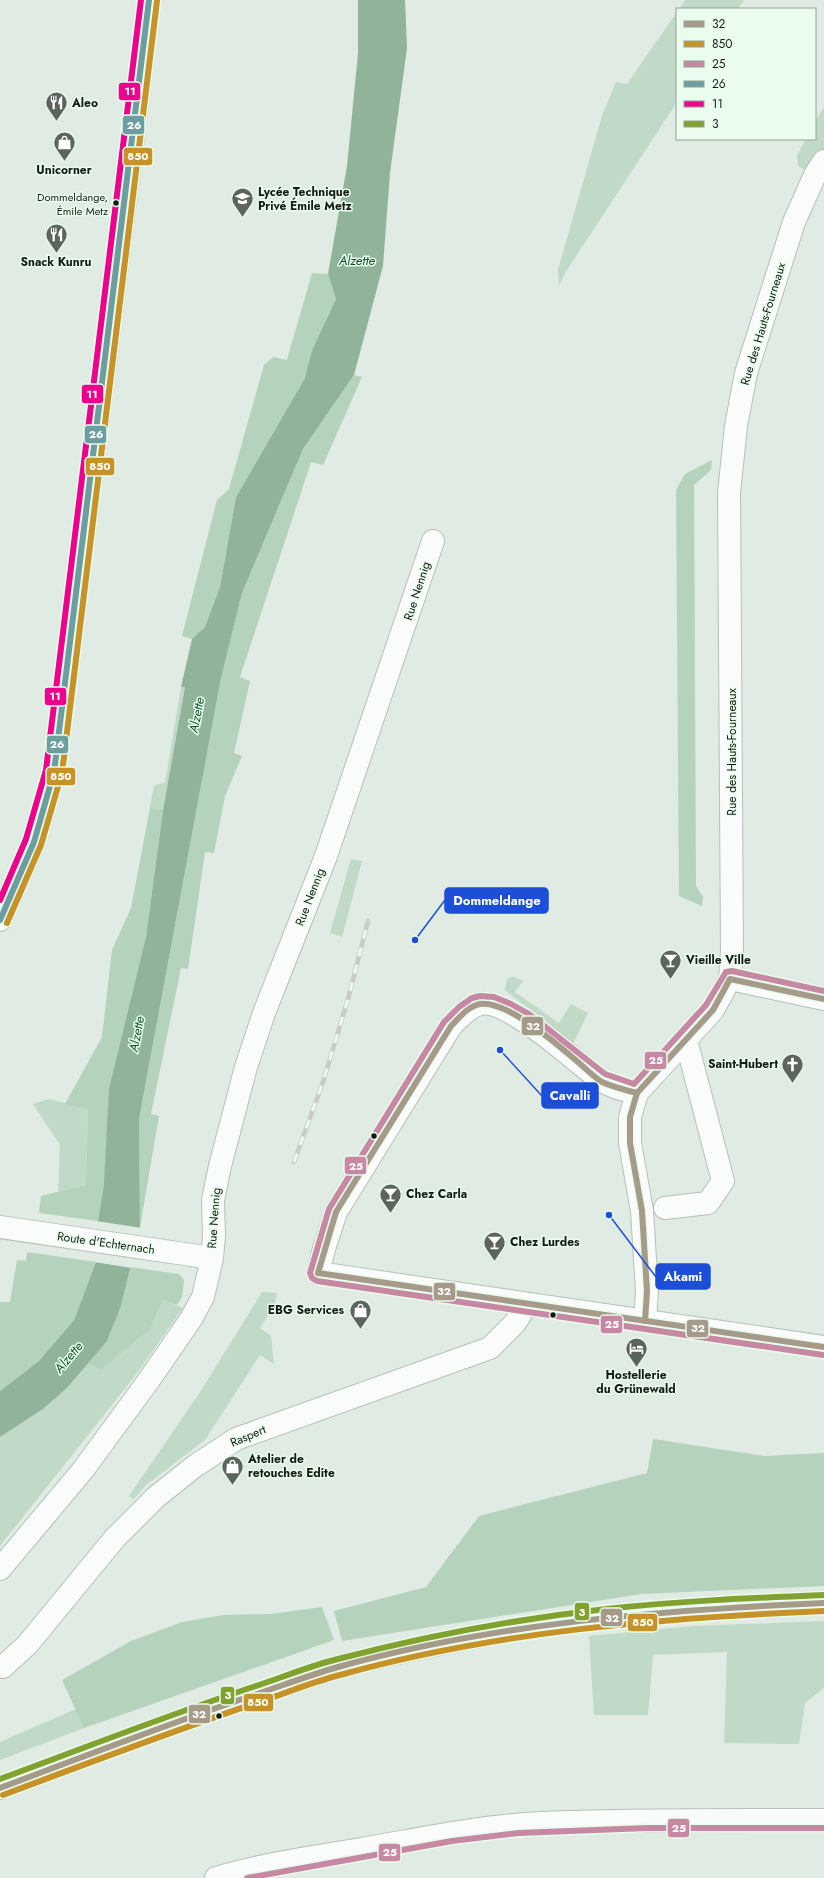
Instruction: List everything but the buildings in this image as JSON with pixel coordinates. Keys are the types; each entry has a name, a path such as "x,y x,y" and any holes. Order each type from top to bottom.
{"street":[{"path":"0,920 34,842 54,772 132,144 148,0"},
{"name":"Rue des Hauts-Fourneaux","path":"645,1321 647,1291 642,1211 630,1143 630,1117 636,1093 713,1010 730,979 732,950 729,492 736,426 746,373 794,222 815,175 824,161"},
{"name":"Rue Nennig","path":"212,1258 214,1236 213,1200 220,1166 243,1080 264,1013 326,856 433,541"},
{"path":"730,979 824,999"},
{"path":"636,1093 617,1088 601,1081 517,1015 500,1006 481,1004 464,1013 452,1026 336,1212 324,1249 318,1274 824,1347"},
{"path":"665,1208 708,1203 722,1181 686,1040"},
{"name":"Route d'Echternach","path":"0,1227 212,1258"},
{"path":"0,1569 83,1470 187,1325 203,1297 212,1258"},
{"name":"Raspert","path":"4,1667 27,1645 115,1538 156,1497 195,1466 236,1439 490,1348 515,1323 527,1304"},
{"path":"0,1788 202,1712 336,1668 439,1644 526,1628 605,1617 692,1609 824,1603"},
{"path":"216,1878 255,1868 330,1854 486,1829 540,1823 824,1820"}],"shaded area":[{"path":"685,0 744,0 739,8 680,8"},
{"path":"676,13 676,104 565,273 559,286 558,270 602,116 616,82 627,84"},
{"path":"824,107 824,161 815,175 798,166 797,155 805,140 816,140 816,119"},
{"path":"312,273 328,274 336,299 312,350 305,378 236,497 220,587 205,627 192,639 182,636 217,500 229,489 264,365 273,357 287,360"},
{"path":"354,375 362,377 323,465 311,462 240,677 250,681 234,753 242,756 225,796 214,853 205,852 188,969 181,968 151,1114 159,1116 140,1227 139,1119 221,678 242,593 303,449"},
{"path":"712,460 711,470 694,485 696,886 703,897 702,906 679,896 676,490 685,474"},
{"path":"181,687 185,687 163,810 150,808 154,785 165,783"},
{"path":"150,808 163,810 146,937 98,1221 39,1213 41,1196 86,1185 88,1109 65,1104 102,1037 112,950 131,908"},
{"path":"351,859 362,861 342,937 330,933"},
{"path":"513,976 523,981 515,992 559,1023 571,1004 588,1013 573,1044 505,990 507,979"},
{"path":"49,1099 88,1109 86,1185 58,1192 60,1145 33,1104"},
{"path":"27,1252 96,1262 74,1320 39,1361 0,1391 0,1302 10,1302 17,1260 26,1261"},
{"path":"130,1267 179,1274 184,1280 182,1297 177,1305 163,1300 150,1329 101,1370 88,1363 107,1341 121,1306"},
{"path":"262,1292 277,1293 275,1304 260,1328 271,1336 274,1364 260,1355 205,1440 146,1485 134,1499 129,1496 200,1392"},
{"path":"163,1300 183,1308 138,1372 0,1546 0,1437 43,1409 67,1388 88,1363 101,1370 150,1329"},
{"path":"653,1439 764,1456 824,1453 824,1586 641,1594 342,1641 334,1611 426,1587 479,1516 647,1473"},
{"path":"322,1607 334,1640 84,1728 62,1680 131,1641 182,1622 224,1615 271,1614"},
{"path":"824,1621 824,1688 805,1703 799,1744 724,1743 727,1652 653,1655 648,1715 594,1715 589,1636 694,1626"},
{"path":"76,1709 84,1728 0,1760 0,1742"}],"water":[{"name":"Alzette","path":"358,0 405,0 407,48 390,173 383,266 354,375 303,449 242,593 221,678 139,1119 140,1227 121,1306 107,1341 67,1388 43,1409 0,1437 0,1391 39,1361 74,1320 96,1262 98,1221 104,1184 109,1089 146,937 163,810 185,687 181,687 192,639 205,627 220,587 236,497 305,378 312,350 336,299 328,274 347,166 358,53"}],"pier":[{"path":"96,1221 142,1228 132,1268 94,1262"}],"railway":[{"path":"294,1162 323,1082 348,999 368,921"}],"transit line":[{"name":"11","path":"0,900 26,839 46,770 141,0"},
{"name":"26","path":"0,920 34,842 54,772 149,0"},
{"name":"850","path":"7,923 41,845 62,773 157,1"},
{"name":"25","path":"823,1355 317,1281 312,1278 310,1273 329,1209 444,1022 459,1007 472,998 480,996 494,997 511,1004 529,1014 605,1074 634,1084 706,1005 726,972 732,971 824,991"},
{"name":"32","path":"645,1321 647,1291 642,1211 630,1143 630,1117 637,1093 713,1010 730,979 824,999"},
{"name":"32","path":"318,1273 336,1212 451,1026 472,1007 480,1004 491,1005 504,1009 518,1016 545,1035 602,1082 637,1093"},
{"name":"32","path":"318,1273 824,1347"},
{"name":"3","path":"0,1779 158,1720 306,1669 338,1659 404,1643 505,1623 606,1609 687,1602 824,1595"},
{"name":"32","path":"0,1788 160,1728 297,1680 338,1667 398,1652 458,1639 579,1621 701,1610 824,1603"},
{"name":"850","path":"3,1795 309,1684 399,1660 459,1647 580,1629 702,1618 824,1611"},
{"name":"25","path":"247,1878 452,1841 519,1833 647,1828 824,1828"}],"place":[{"name":"Aleo","path":"56,122"},
{"name":"Unicorner","path":"64,162"},
{"name":"Dommeldange, Émile Metz","path":"116,203"},
{"name":"Lycée Technique Privé Émile Metz","path":"243,218"},
{"name":"Snack Kunru","path":"56,254"},
{"name":"Dommeldange","path":"415,940"},
{"name":"Vieille Ville","path":"670,980"},
{"name":"Cavalli","path":"500,1050"},
{"name":"Saint-Hubert","path":"793,1084"},
{"name":"Chez Carla","path":"390,1214"},
{"name":"Akami","path":"609,1215"},
{"name":"Chez Lurdes","path":"494,1262"},
{"name":"EBG Services","path":"360,1330"},
{"name":"Hostellerie du Grünewald","path":"636,1368"},
{"name":"Atelier de retouches Edite","path":"232,1486"}]}
